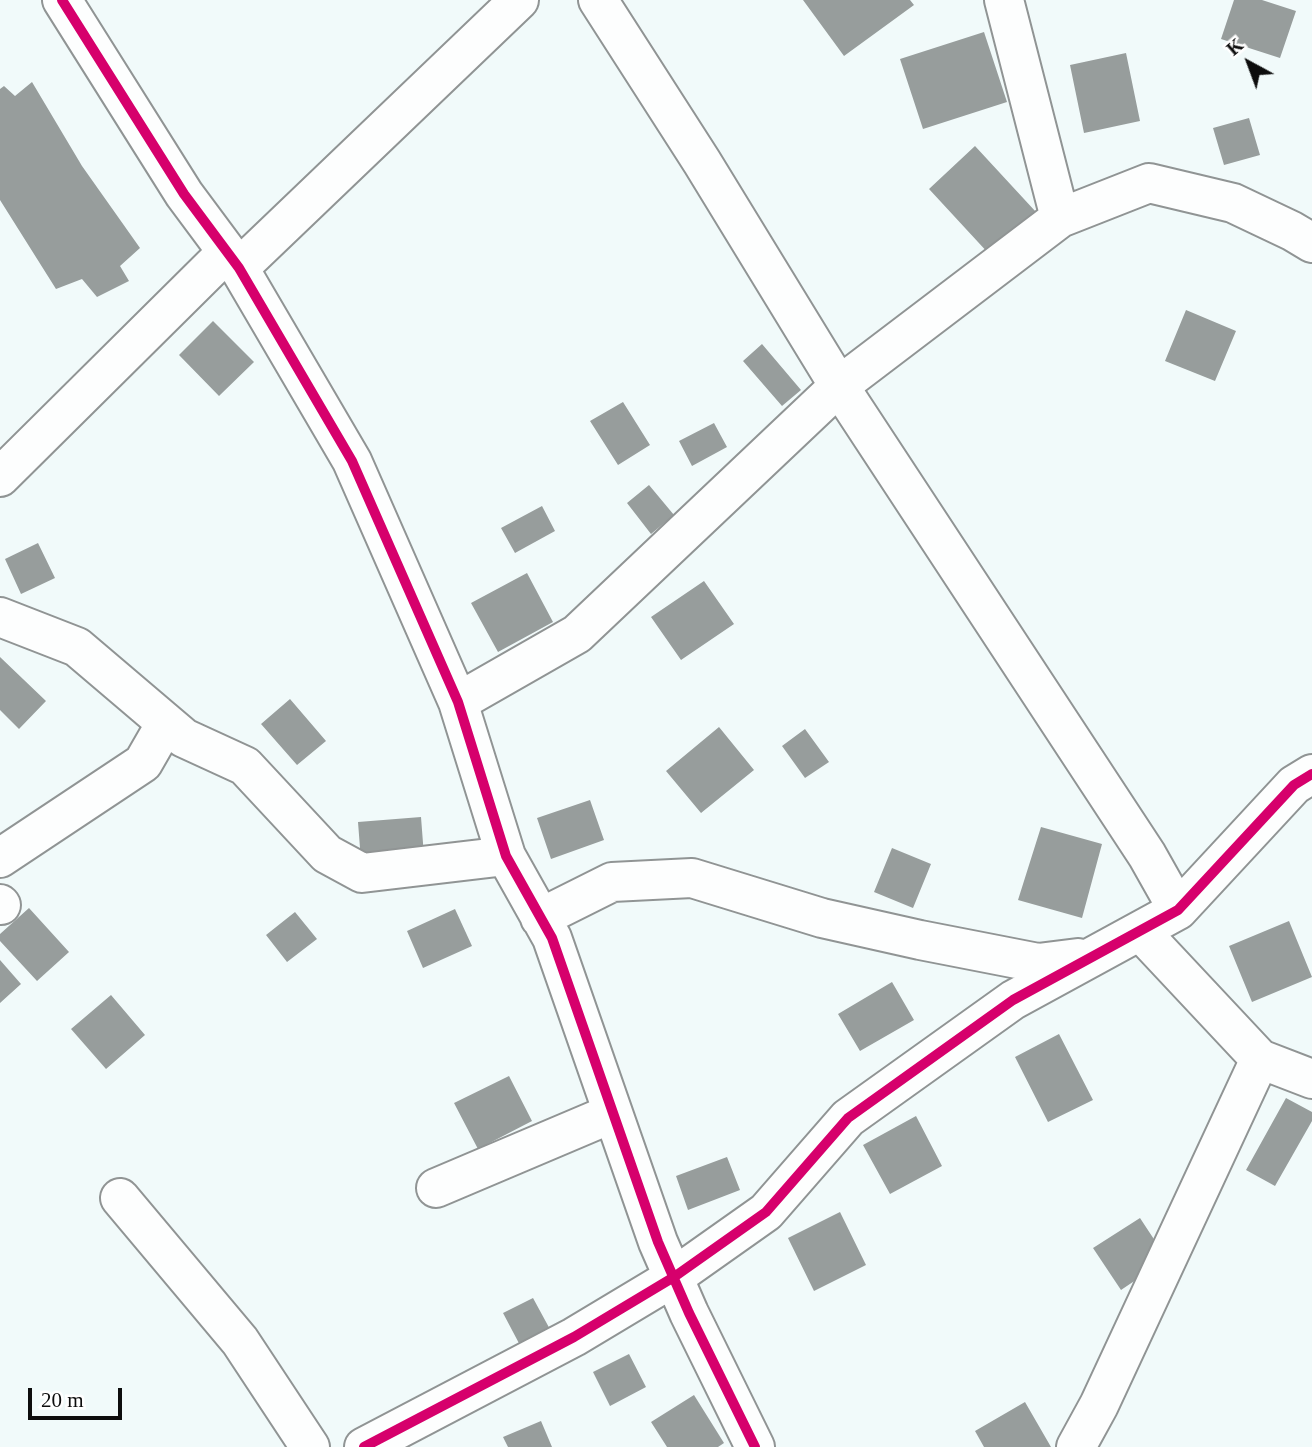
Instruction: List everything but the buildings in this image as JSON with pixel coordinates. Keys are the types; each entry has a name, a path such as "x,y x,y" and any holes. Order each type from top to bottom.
{"street":[{"path":"62,0 184,194 233,260 352,461 458,702 506,856 552,938 658,1242 689,1313 755,1447"},
{"path":"0,477 233,260 519,0"},
{"path":"598,0 702,162 839,386 1147,855 1178,910"},
{"path":"1004,0 1060,218"},
{"path":"458,702 577,634 839,386 1060,218 1149,183 1233,203 1293,231 1312,243"},
{"path":"0,617 77,647 184,738 245,766 327,854 362,873 506,856"},
{"path":"0,858 143,763 166,723"},
{"path":"364,1447 575,1337 674,1277 766,1212 848,1118 1013,1000 1178,910 1294,785 1312,774"},
{"path":"540,918 612,882 692,878 822,918 1038,963 1093,956"},
{"path":"1140,931 1261,1059 1312,1079"},
{"path":"1076,1447 1099,1405 1261,1059"},
{"path":"436,1188 613,1113"},
{"path":"120,1198 240,1341 310,1447"}],"cycle path":[{"path":"62,0 184,194 239,268 352,461 458,702 506,856 552,938 658,1242 689,1313 755,1447"},
{"path":"364,1447 574,1337 674,1277 766,1212 848,1118 1013,1000 1178,910 1294,785 1312,774"}]}
